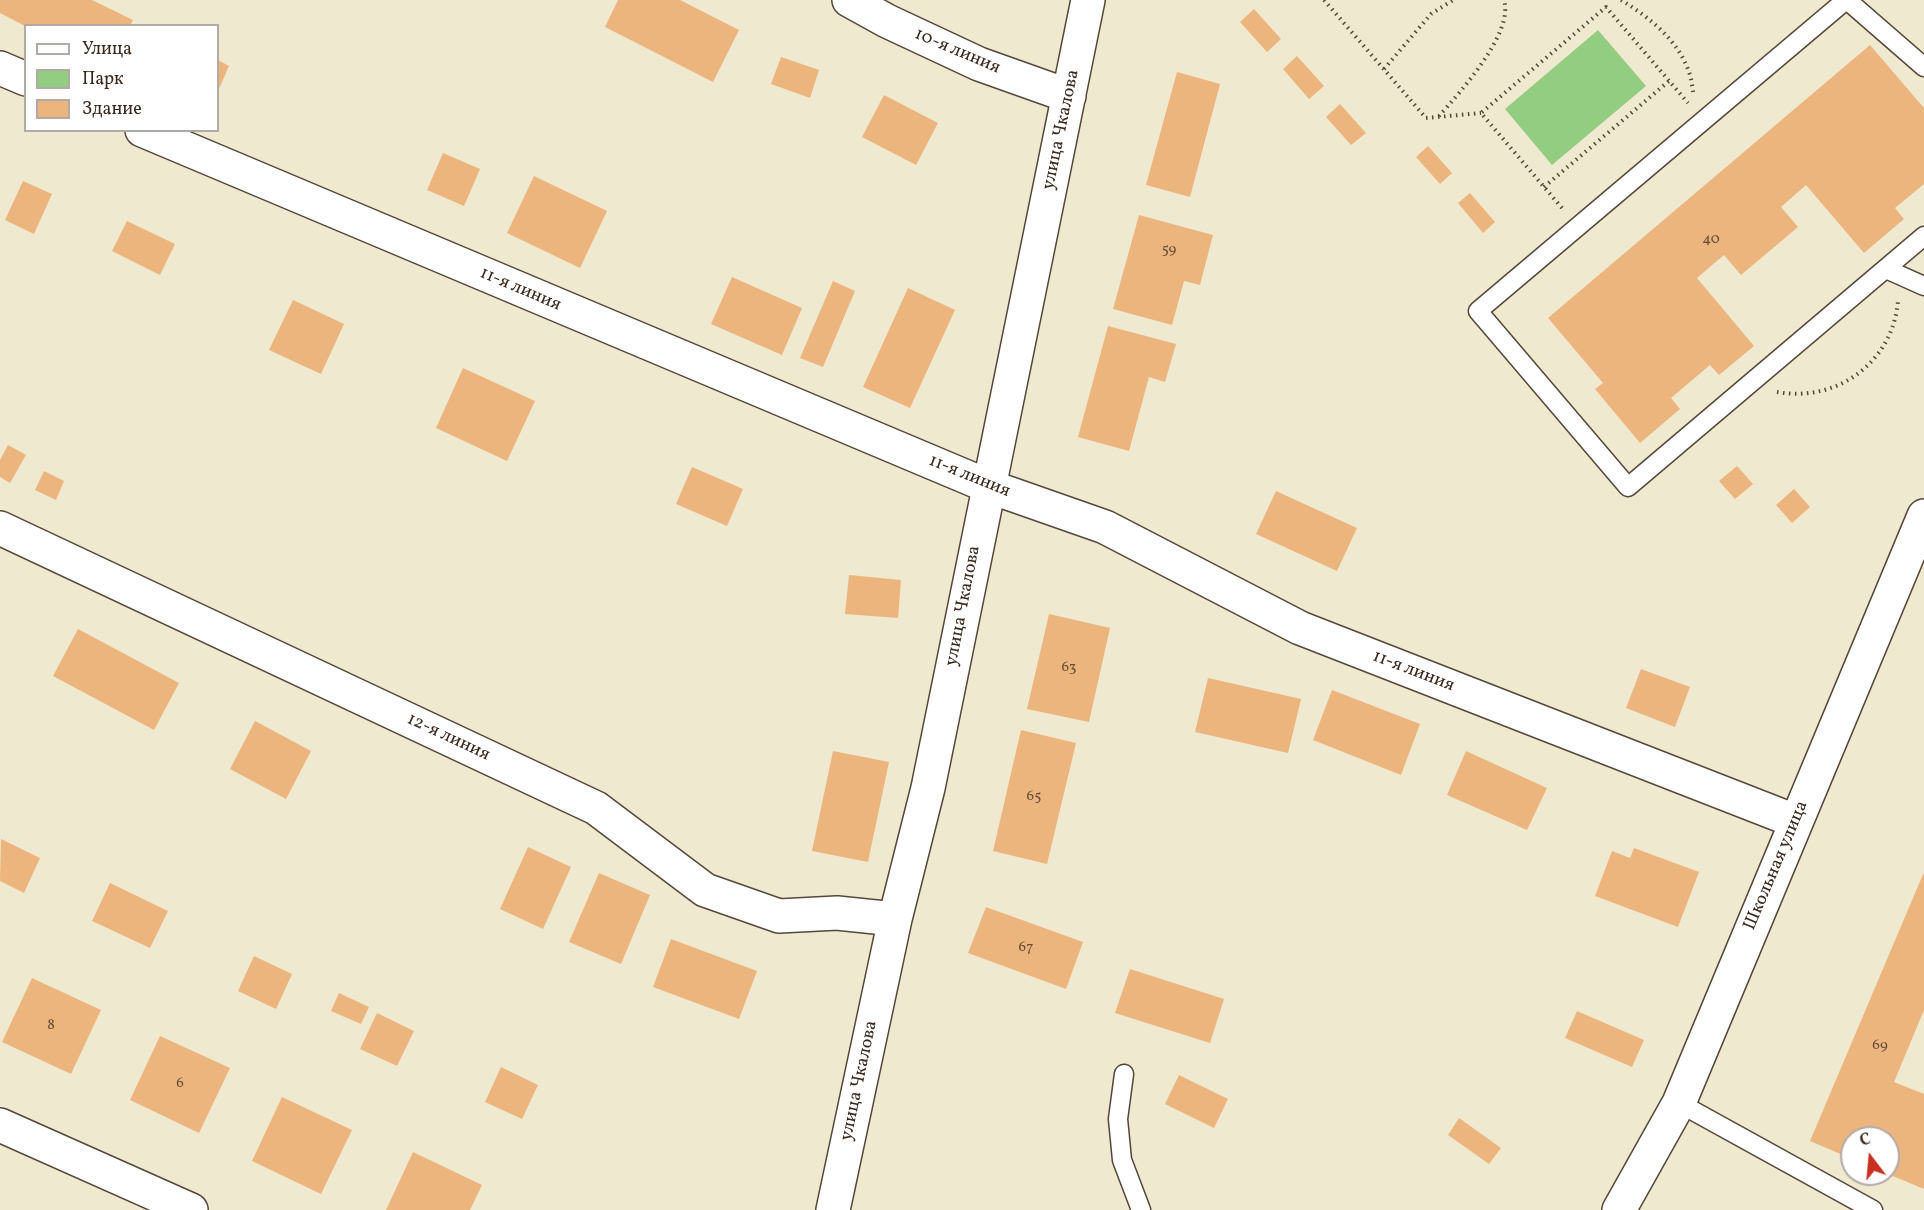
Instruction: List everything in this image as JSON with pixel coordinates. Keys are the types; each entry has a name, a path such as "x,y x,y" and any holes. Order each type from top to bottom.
{"street":[{"name":"10-я линия","path":"849,0 887,21 979,64 1069,96"},
{"name":"улица Чкалова","path":"832,1210 895,919 928,788 1088,0"},
{"path":"0,68 24,78"},
{"name":"11-я линия","path":"147,132 988,486 1106,526 1300,628 1795,821"},
{"name":"Школьная улица","path":"1618,1210 1679,1103 1924,516"},
{"name":"12-я линия","path":"0,528 596,808 705,891 779,916 837,913 895,919"},
{"path":"0,1125 191,1210"}],"lane":[{"path":"1924,67 1847,0 1826,6 1578,227 1478,311 1628,487 1751,382 1891,271 1924,237"},
{"path":"1891,271 1924,286"},
{"path":"1124,1074 1118,1119 1122,1160 1141,1210"},
{"path":"1679,1103 1873,1210"}],"path":[{"path":"1324,0 1426,117 1481,112 1606,7 1700,117"},
{"path":"1384,69 1431,14 1453,0"},
{"path":"1439,117 1467,84 1499,37 1507,9 1504,0"},
{"path":"1621,0 1645,15 1673,44 1689,72 1700,117"},
{"path":"1544,187 1669,81"},
{"path":"1481,112 1578,227"},
{"path":"1751,382 1779,393 1802,395 1824,392 1845,384 1863,371 1879,354 1890,335 1897,314 1899,291 1891,271"}],"green space":[{"path":"1598,30 1646,86 1552,165 1505,109"}],"building":[{"path":"0,0 92,0 133,20 131,24 24,25 0,13"},
{"path":"618,0 680,0 739,30 713,82 605,27"},
{"path":"1254,9 1281,39 1267,52 1240,22"},
{"path":"1870,45 1924,108 1924,184 1895,208 1904,219 1864,253 1806,185 1781,207 1798,227 1741,275 1724,255 1697,278 1754,346 1719,375 1710,365 1671,398 1680,409 1640,443 1595,389 1603,383 1548,318"},
{"path":"1297,56 1324,86 1309,99 1283,69"},
{"path":"781,57 819,70 810,98 771,84"},
{"path":"219,61 229,66 219,89"},
{"path":"1177,72 1220,84 1190,197 1146,185"},
{"path":"884,95 938,123 916,165 862,137"},
{"path":"1340,104 1366,133 1351,145 1326,117"},
{"path":"1428,146 1452,173 1440,184 1416,157"},
{"path":"443,153 480,169 464,206 427,190"},
{"path":"534,176 607,211 580,268 507,233"},
{"path":"23,181 52,194 34,234 5,220"},
{"path":"1470,193 1495,222 1483,233 1458,203"},
{"path":"1139,215 1213,235 1200,285 1184,281 1172,325 1113,309"},
{"path":"127,221 175,244 160,275 112,251"},
{"path":"732,277 802,308 782,355 711,324"},
{"path":"833,281 855,291 823,367 800,358"},
{"path":"908,288 955,310 910,408 863,387"},
{"path":"293,300 344,324 321,374 269,350"},
{"path":"1108,326 1176,344 1165,382 1149,377 1129,451 1078,437"},
{"path":"463,368 535,401 507,461 436,428"},
{"path":"8,445 26,455 10,483 0,477 0,460"},
{"path":"1737,466 1753,484 1735,499 1719,481"},
{"path":"692,467 743,489 727,526 676,504"},
{"path":"44,471 64,481 56,500 35,490"},
{"path":"1794,489 1810,507 1792,523 1776,505"},
{"path":"1276,491 1357,528 1337,571 1256,534"},
{"path":"849,575 901,580 898,618 845,614"},
{"path":"1049,614 1110,628 1089,722 1027,709"},
{"path":"78,629 179,683 154,730 53,676"},
{"path":"1641,669 1690,687 1675,727 1626,708"},
{"path":"1208,678 1301,699 1288,753 1195,732"},
{"path":"1332,690 1420,724 1401,775 1313,740"},
{"path":"255,721 311,751 286,799 230,769"},
{"path":"1021,730 1076,743 1047,864 993,851"},
{"path":"833,751 889,762 868,862 812,851"},
{"path":"1466,751 1547,788 1527,830 1447,795"},
{"path":"1,839 40,858 24,893 0,881"},
{"path":"528,847 571,867 543,929 500,909"},
{"path":"1634,848 1699,872 1678,927 1595,896 1612,851 1630,858"},
{"path":"1924,872 1924,1010 1894,1082 1924,1094 1924,1189 1900,1179 1900,1126 1840,1126 1840,1154 1810,1141"},
{"path":"599,873 650,895 621,964 569,942"},
{"path":"110,883 168,911 150,948 92,921"},
{"path":"986,907 1083,942 1066,989 968,953"},
{"path":"671,939 757,971 739,1019 653,987"},
{"path":"254,956 292,974 276,1009 238,991"},
{"path":"1130,969 1224,999 1210,1043 1115,1013"},
{"path":"32,978 101,1010 71,1074 2,1042"},
{"path":"339,993 369,1007 361,1024 331,1011"},
{"path":"1577,1011 1644,1040 1632,1067 1565,1038"},
{"path":"377,1013 414,1031 397,1066 360,1049"},
{"path":"160,1036 230,1068 199,1133 130,1100"},
{"path":"501,1067 538,1085 522,1119 485,1102"},
{"path":"1179,1075 1228,1099 1214,1128 1165,1104"},
{"path":"282,1097 352,1130 321,1194 252,1161"},
{"path":"1459,1118 1501,1148 1489,1164 1448,1135"},
{"path":"413,1152 482,1185 470,1210 386,1210"}]}
